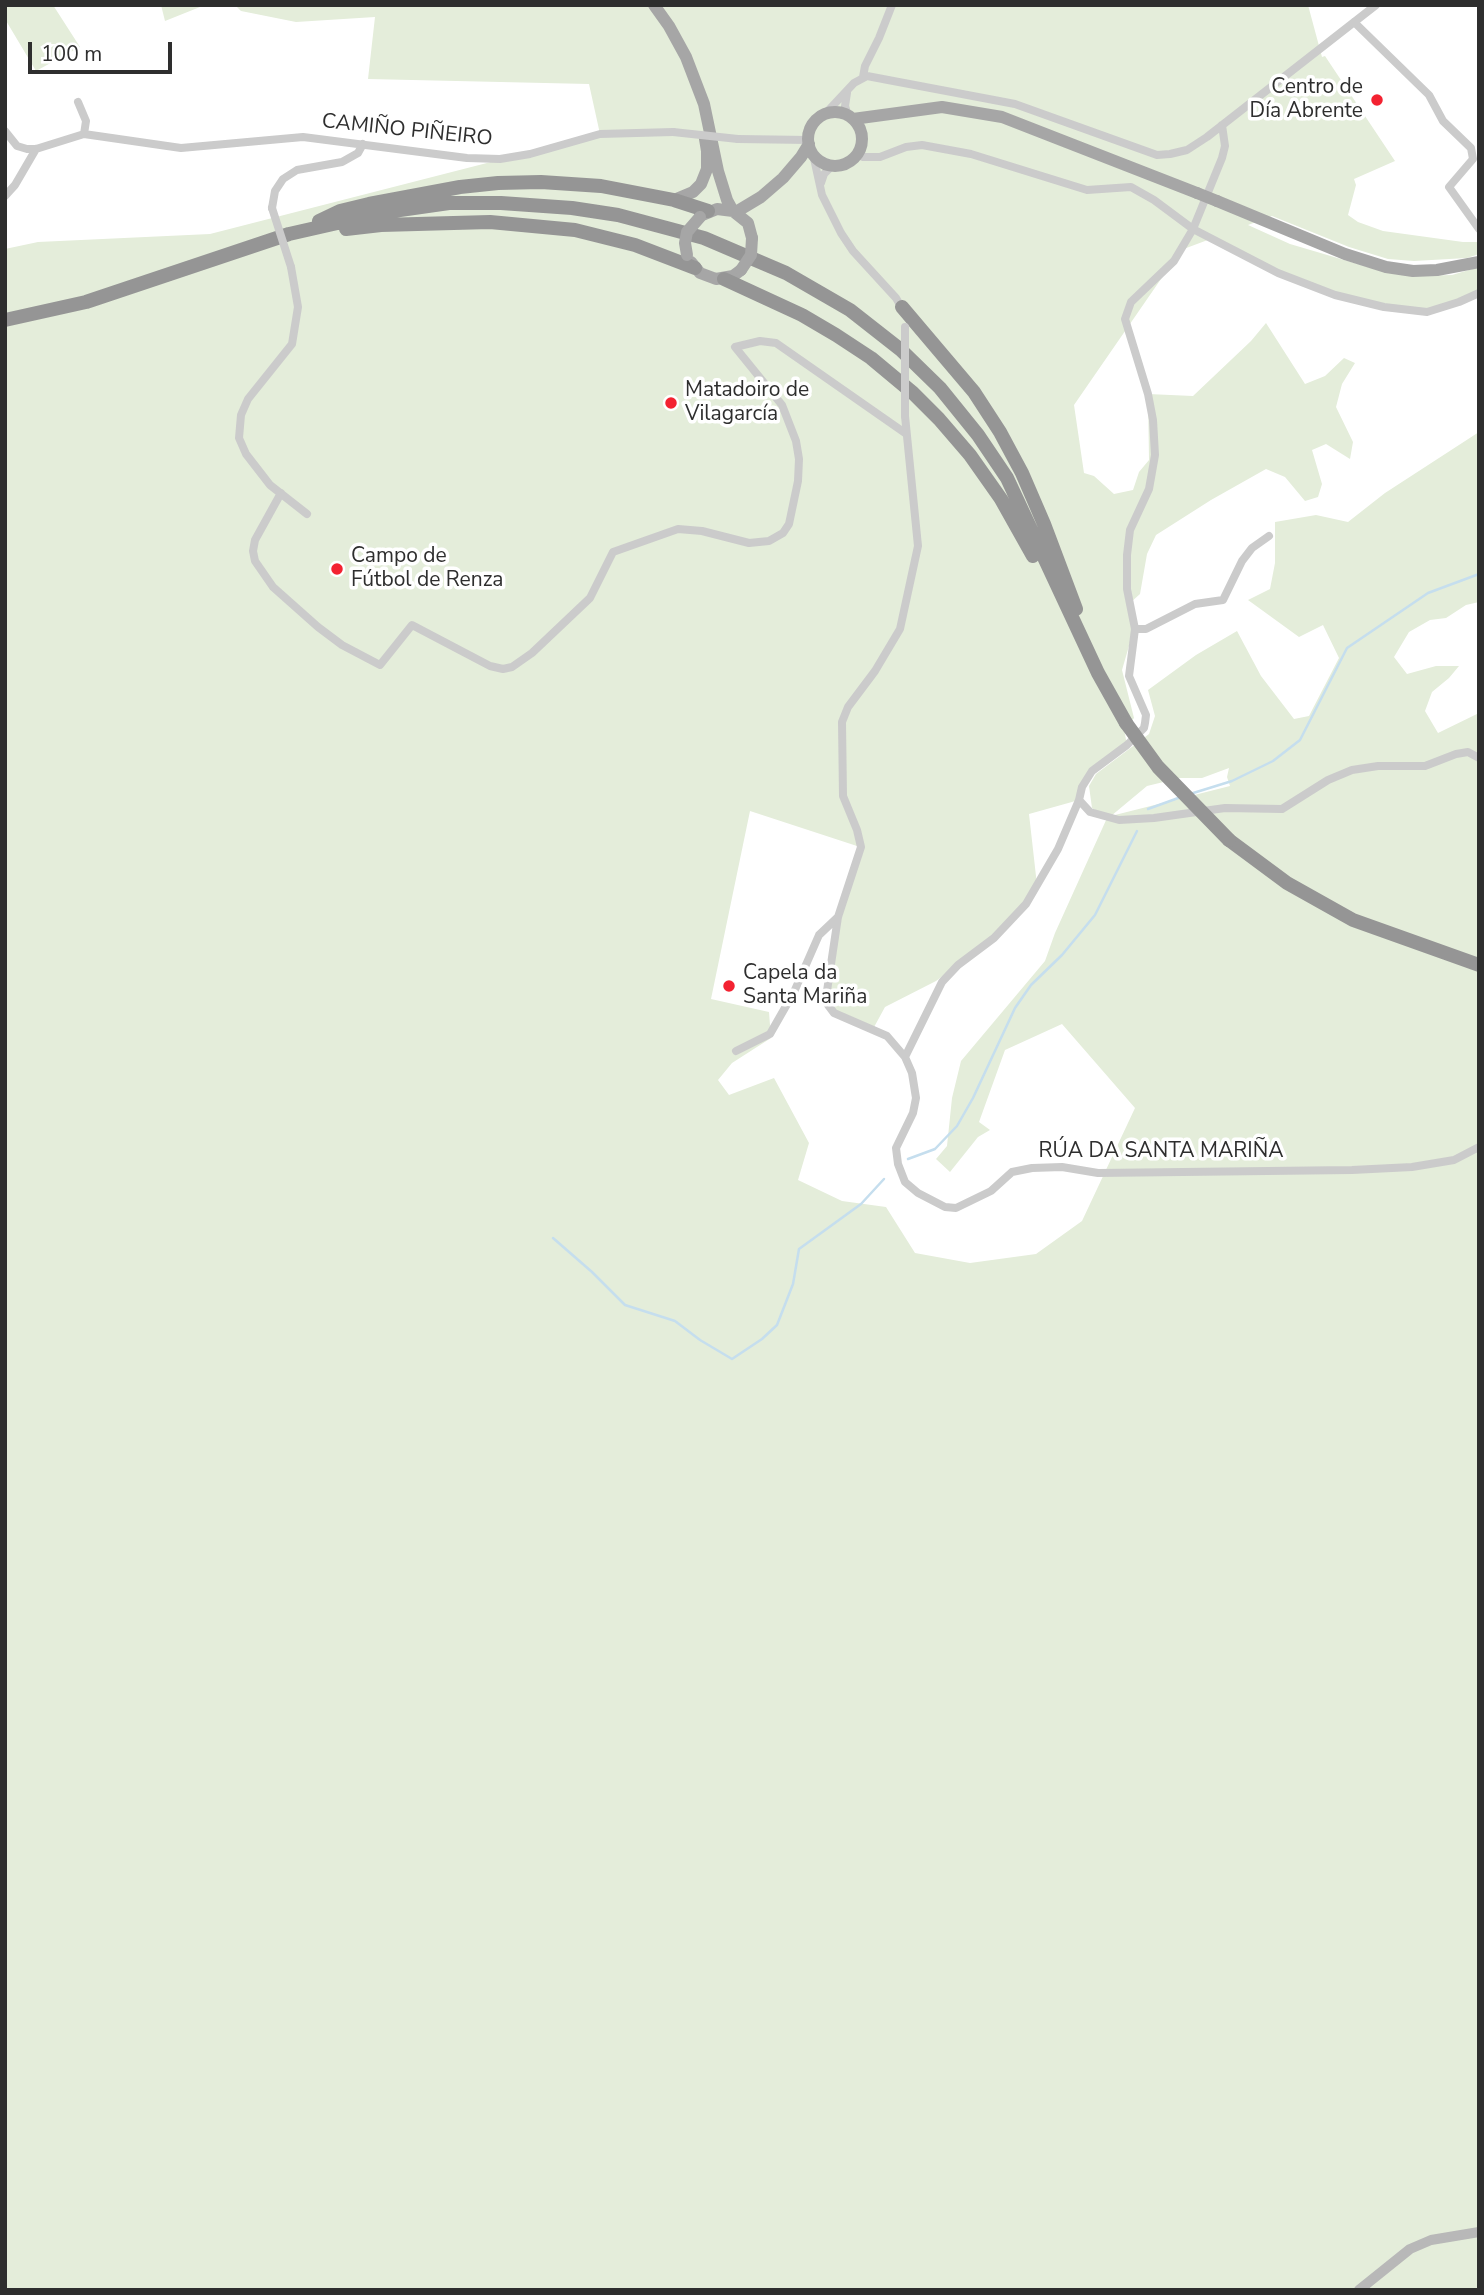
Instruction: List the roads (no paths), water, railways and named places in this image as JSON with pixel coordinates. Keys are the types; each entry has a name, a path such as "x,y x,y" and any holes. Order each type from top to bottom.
{"highway":[{"path":"289,234 340,211 460,187 498,183 572,183 674,200 706,213"},
{"path":"5,320 86,302 289,234 386,212 449,203 501,202 618,215 693,235 786,272 829,297 878,331 921,368 978,435 1013,490 1098,673 1126,723 1158,767 1229,840 1287,883 1353,920 1479,965"},
{"path":"289,234 381,225 490,222 575,230 691,262"},
{"path":"724,279 802,315 836,335 913,393 939,419 1001,499 1027,542 1072,637 1098,673"},
{"path":"902,307 974,392 1022,472 1044,523 1098,673"}],"main road":[{"path":"654,5 686,57 704,104 723,189 751,234"},
{"path":"674,200 694,192 701,184 707,169 707,151 689,81 686,57"},
{"path":"816,155 812,124 825,114 839,113 850,117 942,107 1002,117 1345,254 1387,267 1412,271 1437,270 1479,262"},
{"path":"862,138 880,123 906,111"},
{"path":"706,213 735,211 761,197 801,157 816,155 848,162 857,155 862,138 859,128 850,117"},
{"path":"783,177 816,155"},
{"path":"718,171 716,194 706,213 687,232 685,243 691,262 708,277 724,279 741,270 751,255 753,215 761,197"}],"street":[{"path":"825,114 863,76 864,66 892,5"},
{"path":"863,76 1015,104 1157,155 1187,150 1376,5"},
{"path":"1354,22 1429,94 1443,121 1471,148 1473,159 1449,187 1479,229"},
{"path":"848,90 845,106 850,117"},
{"path":"78,102 86,121 84,134"},
{"path":"905,1057 942,982 958,965 994,937 1026,904 1058,849 1082,787 1092,771 1127,745 1144,728 1146,715 1129,676 1135,629 1127,589 1126,555 1130,530 1149,489 1155,456 1148,394 1125,319 1131,302 1174,261 1193,229 1222,158 1225,146 1222,125"},
{"path":"5,131 18,146 36,149"},
{"name":"CAMIÑO PIÑEIRO","path":"36,149 84,134 181,148 303,137 500,159 530,154 600,134 673,132 738,139 816,155"},
{"path":"307,514 270,485 246,454 239,438 241,415 248,399 292,344 298,307 290,267 272,208 275,191 290,174 297,170 342,162 358,153 363,144"},
{"path":"857,155 880,156 906,147 922,145 971,154 1087,190 1131,187 1154,200 1193,229 1278,273 1335,295 1384,307 1427,312 1479,293"},
{"path":"5,196 15,185 36,149"},
{"path":"816,155 824,174 820,186"},
{"path":"816,155 820,186 847,242 902,307"},
{"name":"RÚA DA SANTA MARIÑA","path":"902,307 905,327 905,433 918,546 900,629 875,671 848,707 842,722 843,796 861,847 838,918 827,991 828,1005 834,1013 887,1036 905,1057 912,1073 916,1098 913,1113 896,1147 898,1164 905,1182 918,1193 945,1207 956,1208 991,1191 1012,1172 1032,1168 1062,1167 1098,1173 1352,1170 1412,1167 1454,1160 1479,1147"},
{"path":"281,492 255,540 255,561 273,586 326,633 342,645 380,665 412,625 490,667 503,669 512,667 532,653 590,598 613,552 678,529 702,531 749,543 769,541 783,533 789,524 798,481 799,459 794,433 782,405 736,347 760,341 776,343 905,433"},
{"path":"1135,629 1146,629 1195,604 1223,600 1242,561 1252,548 1269,536"},
{"path":"1079,800 1090,812 1119,820 1225,808 1282,809 1328,780 1352,770 1378,766 1425,766 1468,752 1479,758"},
{"name":"RÚA DA SANTA MARIÑA","path":"736,1051 770,1034 794,992 819,935 838,918"},
{"path":"1359,2290 1410,2249 1432,2239 1479,2232"}],"waterway":[{"path":"1190,794 1232,781 1273,761 1300,740 1347,648 1428,593 1479,574"},
{"path":"1148,809 1181,797"},
{"path":"908,1159 935,1149 957,1126 1015,1008 1031,985 1062,955 1095,915 1137,831"},
{"path":"553,1238 625,1305 675,1321 732,1359 762,1339 777,1325 793,1284 799,1249 861,1204 884,1179"}],"place":[{"name":"Centro de Día Abrente","path":"1377,100"},
{"name":"Matadoiro de Vilagarcía","path":"671,403"},
{"name":"Campo de Fútbol de Renza","path":"337,569"},
{"name":"Capela da Santa Mariña","path":"729,986"}]}
